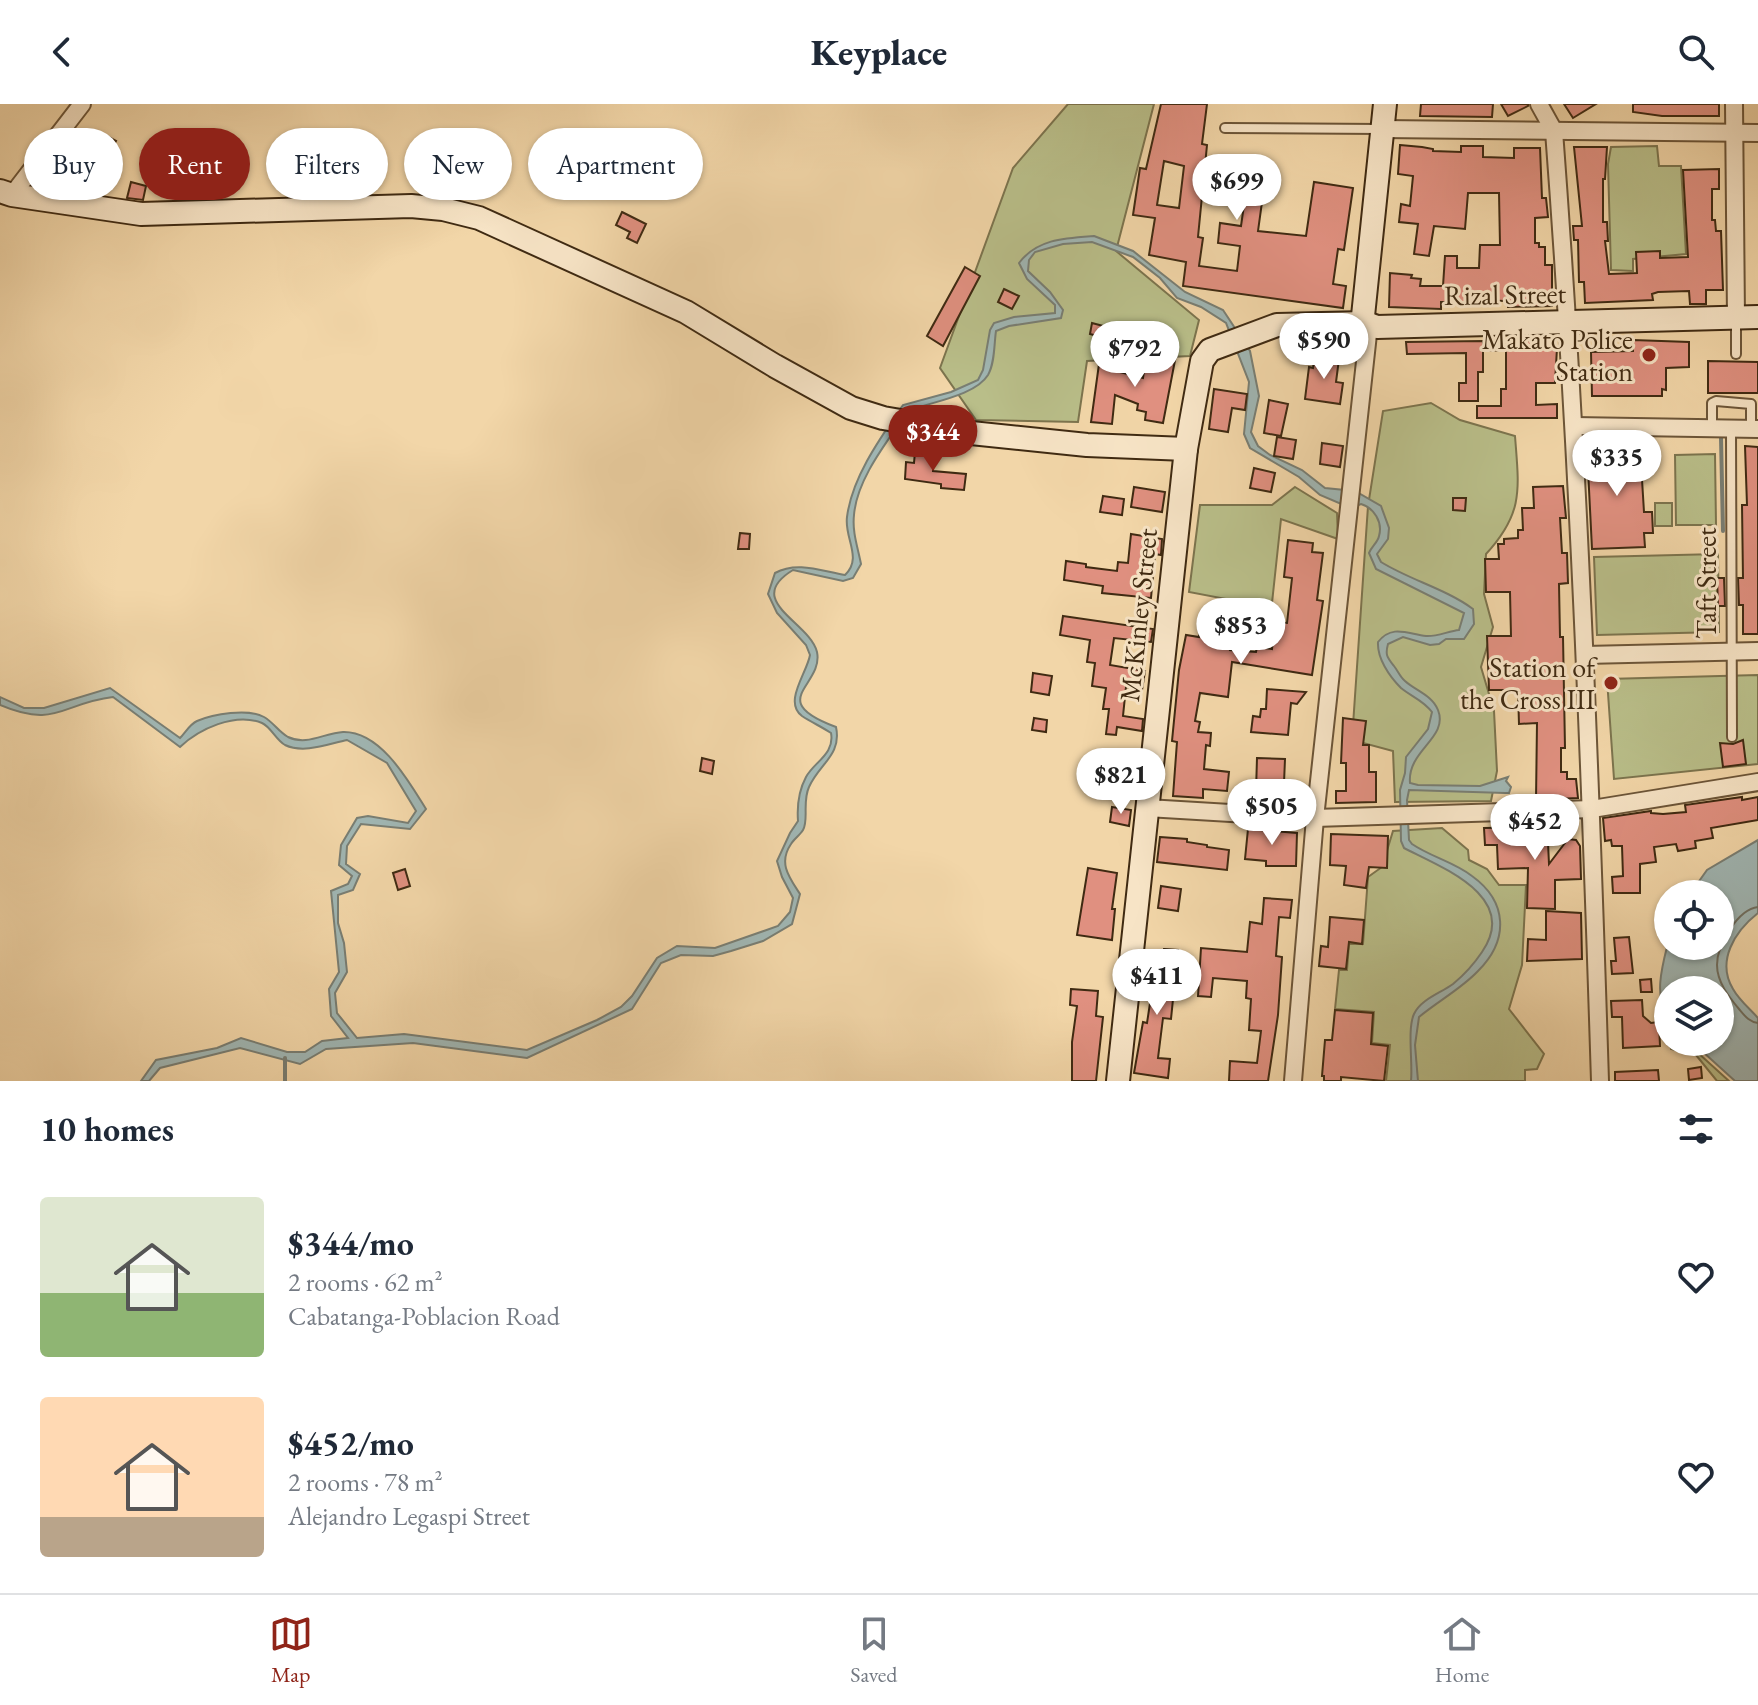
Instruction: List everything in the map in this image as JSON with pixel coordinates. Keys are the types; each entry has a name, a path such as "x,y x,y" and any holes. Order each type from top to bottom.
{"street":[{"path":"6,193 82,104"},
{"path":"1293,1081 1315,818 1368,324 1363,316 1385,104"},
{"path":"1539,104 1554,131 1569,323 1592,809 1600,1081"},
{"path":"1734,104 1747,318"},
{"path":"1382,129 1758,133"},
{"path":"6,193 141,214 411,206 455,212 479,218 686,312 851,408 883,418 971,433 1087,445 1186,449"},
{"name":"Rizal Street","path":"1256,332 1277,325 1368,324 1377,327 1747,318"},
{"name":"McKinley Street","path":"1118,1081 1186,449 1202,361 1210,350 1256,332"},
{"path":"1574,426 1754,429"},
{"path":"1585,655 1758,651"},
{"path":"1147,808 1315,818 1592,809 1758,782"}],"lane":[{"path":"1225,128 1382,129"},
{"path":"1736,354 1747,318"},
{"path":"1712,428 1712,403 1716,401 1751,404 1754,429"},
{"name":"Taft Street","path":"1731,428 1732,737"}],"green space":[{"path":"1068,104 1154,104 1116,251 1199,320 1190,356 1087,361 1078,422 976,420 940,368 1013,168"},
{"path":"1657,146 1659,166 1681,166 1686,254 1633,259 1633,271 1611,270 1608,164 1611,147"},
{"path":"1431,403 1460,420 1515,436 1518,486 1513,513 1486,554 1484,594 1493,627 1481,667 1494,711 1497,771 1491,801 1395,802 1393,751 1352,740 1368,506 1383,411"},
{"path":"1715,454 1716,525 1676,525 1675,455"},
{"path":"1295,487 1337,513 1338,539 1281,519 1269,631 1244,630 1242,602 1189,592 1200,505 1272,505"},
{"path":"1655,503 1672,503 1672,526 1655,526"},
{"path":"1718,554 1719,632 1597,635 1594,557"},
{"path":"1758,675 1758,764 1614,779 1607,679"},
{"path":"1442,828 1468,850 1469,860 1487,869 1499,885 1526,885 1522,965 1509,1009 1544,1054 1537,1069 1525,1070 1525,1081 1386,1081 1390,1045 1372,1043 1374,1012 1335,1009 1339,970 1347,970 1349,944 1363,944 1368,877 1382,867 1393,831"},
{"path":"1697,1056 1701,1056 1729,1081 1717,1081"}],"water":[{"path":"1094,236 1133,251 1185,292 1223,310 1250,351 1259,396 1251,432 1258,446 1302,470 1325,488 1355,491 1381,506 1389,528 1388,539 1377,554 1381,562 1473,609 1474,624 1464,639 1446,639 1430,645 1403,637 1388,644 1387,651 1388,658 1403,679 1435,705 1440,720 1438,729 1415,762 1410,783 1480,786 1508,777 1506,781 1511,787 1509,793 1409,790 1409,840 1419,849 1465,871 1484,886 1498,909 1500,922 1495,947 1478,971 1419,1017 1415,1045 1418,1081 1411,1081 1414,1014 1426,1000 1457,981 1476,961 1491,933 1491,915 1484,900 1472,887 1456,875 1404,848 1401,841 1400,790 1406,757 1428,729 1432,712 1392,678 1382,660 1378,642 1383,636 1395,632 1430,636 1459,630 1464,613 1376,569 1369,553 1378,538 1380,526 1370,509 1361,504 1346,506 1320,495 1299,477 1250,448 1244,434 1249,382 1226,323 1201,307 1177,298 1160,278 1133,257 1092,242 1063,244 1035,252 1029,260 1028,271 1063,310 1061,318 996,331 992,365 982,382 963,393 908,411 875,460 856,501 855,534 861,564 853,578 843,581 793,570 779,581 774,592 776,602 812,641 817,652 817,664 800,700 804,709 836,727 837,737 833,752 809,787 805,826 785,857 786,870 800,894 792,924 763,941 731,951 713,956 681,955 661,963 632,1009 527,1058 413,1043 326,1049 300,1064 240,1048 160,1068 149,1081 141,1081 156,1060 217,1048 241,1038 287,1052 305,1052 322,1041 348,1038 331,1016 329,989 339,972 331,891 348,884 352,876 339,865 341,845 357,818 368,816 408,823 416,811 387,763 347,740 316,747 292,748 282,743 262,723 240,720 218,724 180,747 113,697 47,715 34,715 0,705 0,697 24,708 44,708 110,688 180,738 197,721 240,712 264,717 285,735 295,739 309,740 343,732 370,740 392,760 426,809 410,829 361,824 347,846 346,864 360,874 353,890 338,895 338,923 347,972 335,993 337,1013 357,1038 404,1034 527,1050 621,1007 657,958 677,946 715,948 778,926 790,912 793,898 777,861 798,821 804,782 830,747 831,733 797,710 795,695 810,655 806,645 777,613 768,594 775,573 800,567 845,575 853,555 847,517 855,487 869,458 903,405 951,392 978,380 994,323 1014,317 1055,313 1055,305 1027,279 1019,263 1043,244"},
{"path":"1758,840 1758,913 1734,941 1734,880 1700,880 1707,870"},
{"path":"1664,960 1727,960 1728,976 1661,976"},
{"path":"1734,991 1758,1018 1758,1081 1735,1081 1707,1056 1734,1056"}],"building":[{"path":"1161,104 1207,104 1202,144 1207,145 1198,237 1203,238 1199,266 1237,271 1240,246 1218,243 1220,223 1241,226 1244,205 1222,202 1225,182 1259,185 1256,201 1262,202 1258,231 1306,236 1314,182 1353,188 1344,250 1338,249 1333,284 1346,286 1343,308 1183,286 1186,262 1149,255 1155,218 1133,215 1140,168 1146,169","holes":["1164,161 1184,166 1179,208 1157,205"]},
{"path":"1421,104 1493,104 1492,117 1420,116"},
{"path":"1501,104 1528,104 1528,106 1508,116"},
{"path":"1564,104 1596,104 1573,118"},
{"path":"1633,104 1719,104 1719,116 1662,116 1633,112"},
{"path":"1400,145 1461,152 1461,146 1483,146 1483,157 1514,158 1514,148 1540,148 1542,198 1546,198 1548,217 1535,218 1535,243 1545,247 1545,265 1552,265 1552,306 1508,307 1508,301 1466,300 1441,302 1441,309 1389,307 1390,273 1412,275 1411,278 1421,279 1420,286 1443,286 1445,256 1457,256 1457,268 1479,268 1480,245 1500,245 1499,193 1468,193 1465,229 1434,226 1429,256 1414,254 1418,224 1399,222 1401,204 1410,206 1413,176 1398,174"},
{"path":"1574,147 1607,147 1603,222 1607,222 1608,241 1605,241 1609,274 1637,273 1636,252 1660,251 1660,258 1688,257 1683,170 1719,169 1719,189 1712,189 1712,220 1715,220 1716,231 1721,231 1723,290 1706,290 1706,304 1690,304 1689,291 1658,292 1652,294 1653,300 1585,303 1584,282 1579,282 1578,240 1574,240 1573,226 1582,226"},
{"path":"131,182 139,184 139,200 127,198"},
{"path":"622,212 646,224 637,243 627,238 630,232 616,225"},
{"path":"965,267 980,276 943,346 927,336"},
{"path":"1004,289 1019,296 1012,309 998,302"},
{"path":"1092,323 1107,327 1105,338 1090,334"},
{"path":"1332,340 1345,341 1344,353 1331,352"},
{"path":"1485,340 1553,341 1553,349 1557,348 1555,383 1536,383 1536,405 1557,404 1557,418 1477,418 1477,406 1501,406 1501,389 1506,389 1506,351 1485,350"},
{"path":"1633,340 1689,342 1689,367 1666,368 1666,390 1662,389 1662,396 1592,396 1591,352 1633,351"},
{"path":"1483,341 1483,372 1478,372 1478,401 1459,401 1459,383 1466,383 1466,353 1407,354 1406,342"},
{"path":"1147,350 1176,355 1163,423 1145,420 1146,412 1137,410 1138,404 1115,395 1112,424 1091,422 1099,364 1117,367 1116,371 1143,378"},
{"path":"1315,355 1339,359 1336,382 1343,383 1340,404 1305,399 1309,367 1313,368"},
{"path":"1708,361 1758,362 1758,393 1708,393"},
{"path":"1214,389 1247,394 1245,410 1232,408 1228,432 1209,429"},
{"path":"1269,400 1288,404 1281,436 1264,433"},
{"path":"1277,437 1296,440 1293,459 1274,456"},
{"path":"1625,442 1626,448 1640,447 1644,512 1652,512 1653,533 1644,533 1645,547 1592,549 1587,449 1601,449 1601,443"},
{"path":"1322,443 1343,446 1340,467 1320,464"},
{"path":"1745,446 1758,447 1758,634 1743,634 1743,605 1739,605 1738,578 1743,578 1742,505 1747,505"},
{"path":"915,452 934,454 933,471 966,474 964,490 905,479 906,462 914,463"},
{"path":"1254,468 1275,473 1271,492 1250,488"},
{"path":"1563,486 1566,518 1560,518 1562,553 1567,553 1568,583 1559,584 1565,748 1561,748 1561,772 1567,772 1567,779 1576,779 1578,798 1536,800 1537,723 1519,724 1518,690 1489,690 1487,636 1511,636 1510,592 1486,592 1485,559 1499,559 1498,544 1504,544 1504,539 1518,538 1518,530 1523,530 1522,508 1534,508 1533,487"},
{"path":"1134,487 1165,492 1162,512 1131,507"},
{"path":"1103,496 1124,499 1122,515 1100,512"},
{"path":"1453,498 1466,498 1465,511 1453,510"},
{"path":"740,533 750,534 749,549 738,549"},
{"path":"1131,534 1162,539 1161,555 1155,554 1151,598 1102,593 1103,586 1064,580 1066,561 1117,571 1118,562 1128,563"},
{"path":"1288,540 1313,543 1312,552 1323,553 1317,600 1323,601 1312,675 1232,662 1228,697 1200,693 1195,721 1200,722 1198,732 1211,733 1210,746 1206,745 1204,769 1229,772 1227,791 1203,789 1203,798 1173,796 1177,742 1172,741 1186,635 1199,637 1203,609 1235,613 1230,650 1256,652 1257,647 1272,649 1275,622 1287,623 1292,578 1284,577"},
{"path":"1717,578 1724,578 1725,606 1718,606"},
{"path":"1063,616 1153,629 1151,642 1114,638 1110,665 1145,671 1142,690 1126,687 1123,716 1143,719 1142,731 1117,727 1116,735 1106,734 1109,709 1103,709 1106,688 1092,686 1095,663 1087,662 1090,640 1060,635"},
{"path":"1033,673 1052,676 1049,695 1031,692"},
{"path":"1267,689 1306,692 1297,704 1291,703 1288,735 1251,732 1253,716 1260,717 1261,709 1266,709"},
{"path":"1034,718 1047,720 1046,732 1032,730"},
{"path":"1343,718 1366,721 1363,745 1369,745 1369,772 1376,772 1376,802 1336,803 1336,791 1346,791 1346,763 1341,763"},
{"path":"1743,740 1746,764 1723,767 1720,743 1733,744"},
{"path":"702,758 714,761 712,774 700,771"},
{"path":"1257,758 1285,759 1284,783 1293,783 1292,802 1237,800 1238,789 1256,791"},
{"path":"1102,759 1132,763 1129,787 1099,782"},
{"path":"1742,797 1742,800 1758,797 1758,820 1711,828 1713,838 1695,841 1696,848 1678,851 1676,844 1654,847 1656,862 1640,864 1640,893 1613,893 1612,877 1623,876 1622,846 1612,846 1611,840 1605,841 1603,818 1651,811 1663,814 1686,812 1685,805"},
{"path":"1112,807 1131,810 1129,826 1110,822"},
{"path":"1533,827 1533,844 1548,843 1549,864 1568,839 1576,840 1580,846 1581,879 1555,880 1555,909 1527,908 1528,868 1498,869 1497,845 1485,845 1484,828"},
{"path":"1248,829 1297,833 1296,866 1266,866 1266,861 1245,859"},
{"path":"1331,834 1388,836 1387,868 1369,867 1366,888 1344,885 1346,866 1330,865"},
{"path":"1160,837 1187,839 1187,842 1229,850 1227,870 1157,862"},
{"path":"1088,868 1117,873 1112,940 1077,935"},
{"path":"405,869 410,886 398,890 393,873"},
{"path":"1161,886 1181,889 1178,911 1158,908"},
{"path":"1264,898 1292,900 1290,918 1279,917 1276,956 1282,957 1278,1015 1268,1081 1229,1081 1230,1061 1257,1063 1261,1031 1249,1030 1251,999 1246,998 1247,981 1213,978 1211,997 1198,996 1201,948 1247,952 1250,922 1262,924"},
{"path":"1546,911 1581,913 1582,959 1527,961 1528,939 1546,940"},
{"path":"1330,917 1364,920 1362,944 1349,942 1346,969 1319,966 1321,946 1328,947"},
{"path":"1629,937 1633,973 1612,974 1611,961 1616,961 1614,938"},
{"path":"1164,949 1178,950 1171,1019 1163,1018 1158,1058 1170,1059 1168,1078 1134,1073 1143,1022 1147,1023 1154,977 1147,976 1149,963 1162,965"},
{"path":"1651,979 1652,992 1641,992 1640,980"},
{"path":"1071,989 1098,991 1096,1016 1103,1017 1096,1081 1072,1081 1072,1042 1077,1006 1070,1005"},
{"path":"1642,1000 1643,1016 1654,1023 1654,1046 1623,1048 1622,1017 1612,1017 1611,1001"},
{"path":"1335,1010 1373,1013 1371,1044 1388,1046 1384,1081 1341,1077 1341,1081 1324,1081 1325,1040 1332,1040"},
{"path":"1701,1067 1702,1078 1689,1080 1688,1069"},
{"path":"1658,1070 1659,1081 1615,1081 1615,1072"}],"waterway":[{"path":"1721,438 1723,531"},
{"path":"285,1058 285,1081"}],"place":[{"name":"Makato Police Station","path":"1649,355"},
{"name":"Station of the Cross III","path":"1611,683"}]}
